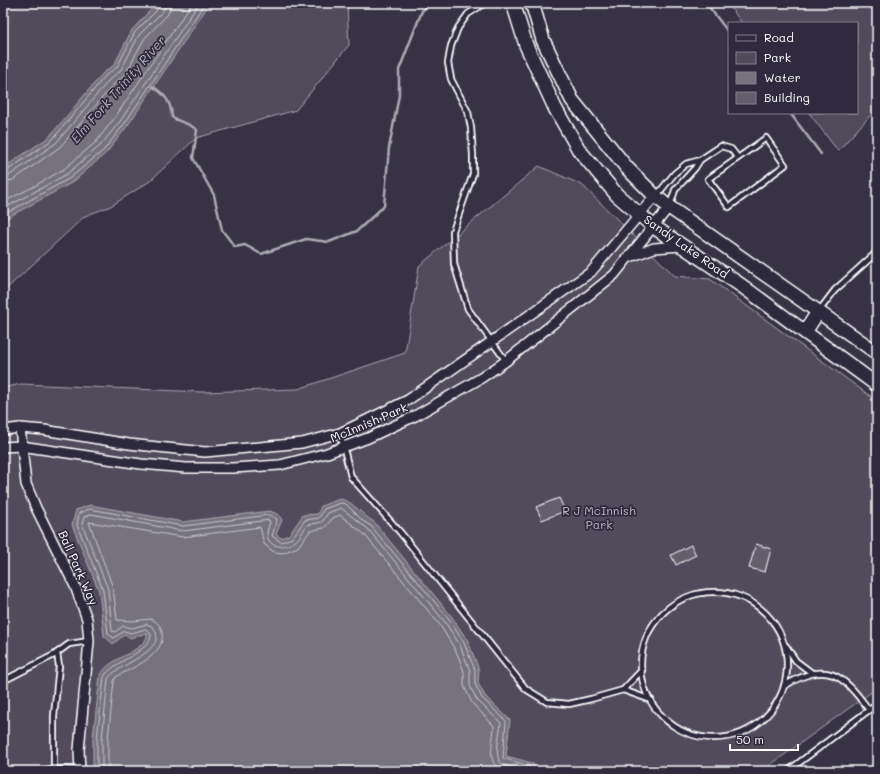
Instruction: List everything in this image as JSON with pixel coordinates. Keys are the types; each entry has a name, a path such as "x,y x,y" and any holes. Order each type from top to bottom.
{"main road":[{"name":"Sandy Lake Road","path":"513,3 526,45 555,108 579,150 617,195 654,227 742,286 877,385"},
{"name":"Sandy Lake Road","path":"532,3 543,40 558,74 572,100 627,168 655,196 877,353"},
{"path":"805,332 818,312"}],"street":[{"name":"McInnish Park","path":"3,430 20,428 129,444 205,452 302,443 340,433 408,400 491,340 591,272 655,196"},
{"name":"McInnish Park","path":"3,447 21,446 141,464 186,468 280,465 342,448 368,438 415,416 481,378 506,360 614,275 670,207"},
{"path":"629,258 654,248 683,246"},
{"name":"Ball Park Way","path":"20,428 26,484 36,508 75,586 87,619 89,641 79,750 80,770"}],"lane":[{"path":"485,3 468,14 458,28 451,46 448,63 451,79 468,112 473,155 473,174 453,231 454,264 468,309 506,360"},
{"path":"766,138 785,165 729,207 708,179 738,158 766,138"},
{"path":"655,196 674,174 686,164 700,160 721,146 731,148 738,158"},
{"path":"670,207 675,190 695,168 700,160"},
{"path":"818,312 835,290 877,252"},
{"path":"340,433 342,448 351,477 400,532 526,689 548,702 569,704 591,700 623,690 642,670"},
{"path":"785,645 787,666 784,686 776,704 762,720 745,731 728,736 710,737 692,734 681,729 662,715 651,700 645,686 642,670 642,652 648,634 657,619 670,606 686,597 706,592 726,593 740,597 746,599 763,610 776,626 785,645 796,661 812,673"},
{"path":"3,681 57,653 69,644 89,641"},
{"path":"54,769 54,716 59,666 57,653"},
{"path":"784,686 800,677 812,673 831,673 847,683 869,710"},
{"path":"623,690 651,700"},
{"path":"788,771 877,704"},
{"path":"46,771 54,769 80,770"}],"green space":[{"path":"3,3 91,3 93,6 97,3 347,3 349,45 296,110 196,138 150,181 111,206 85,216 3,292"},
{"path":"727,3 877,3 877,108 838,151 810,114 858,114 858,22 741,22"},
{"name":"R J McInnish Park","path":"539,166 582,185 675,276 710,279 877,401 877,688 762,771 3,771 3,388 21,384 202,392 298,389 405,353 419,266"}],"water":[{"name":"Elm Fork Trinity River","path":"157,3 210,3 128,125 107,152 73,182 3,220 3,168 49,137 104,72 114,65 132,30"},
{"path":"340,499 349,502 374,522 452,617 468,641 479,670 478,683 485,696 510,720 506,756 532,763 538,771 93,771 93,738 100,676 105,669 117,659 132,652 143,643 147,637 147,633 130,638 125,634 113,644 104,636 99,591 72,525 76,510 90,505 183,522 270,511 279,515 282,520 276,534 281,538 289,535 303,515 318,514 321,506"}],"building":[{"path":"559,498 565,511 542,520 536,507"},
{"path":"756,544 771,549 765,572 749,568"},
{"path":"691,545 696,555 676,565 671,555"}],"waterway":[{"path":"152,86 164,95 169,103 172,117 197,130 193,158 214,195 222,230 235,247 245,245 261,254 306,239 329,242 357,231 384,206 389,148 399,95 399,70 422,11 430,3"},
{"path":"706,3 728,32"},
{"path":"791,114 821,154"}]}
